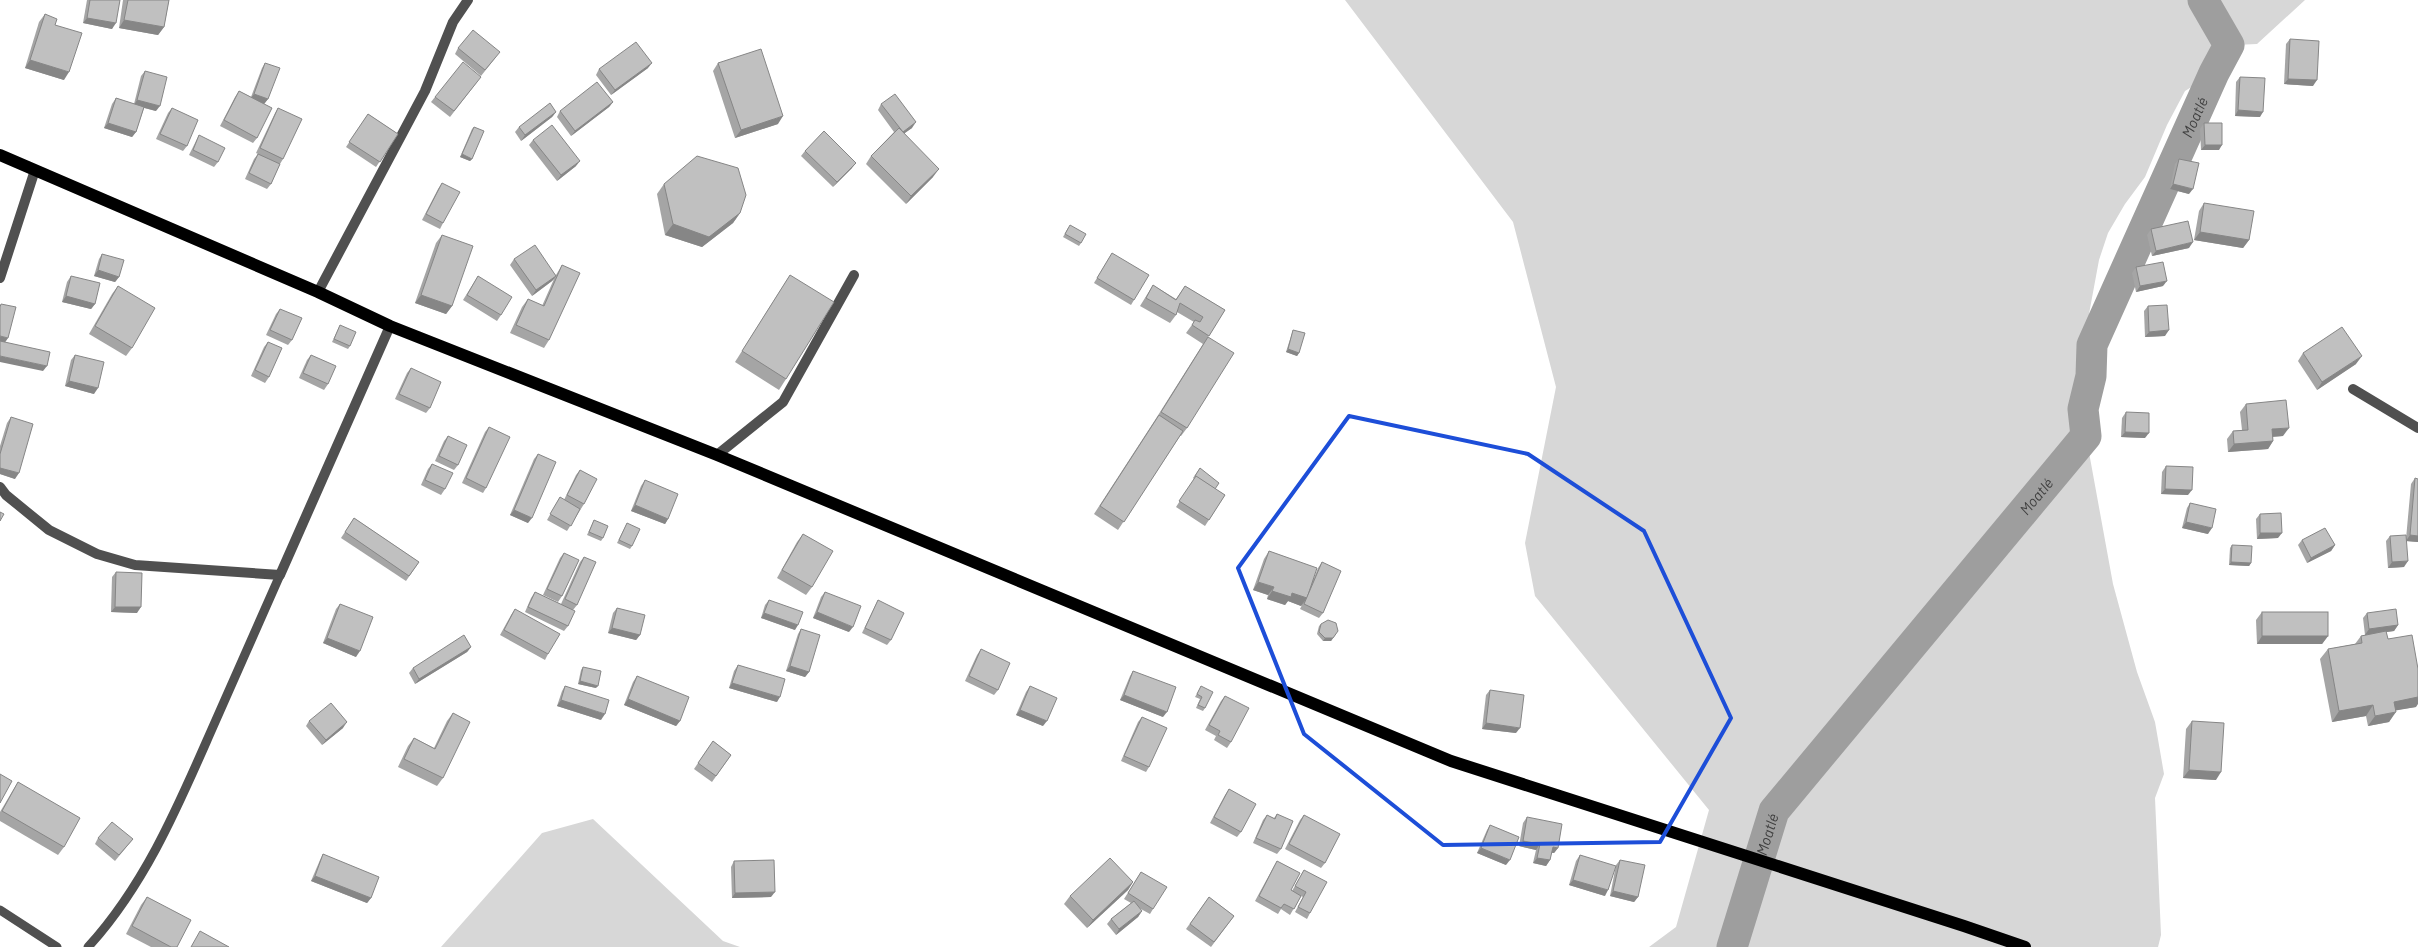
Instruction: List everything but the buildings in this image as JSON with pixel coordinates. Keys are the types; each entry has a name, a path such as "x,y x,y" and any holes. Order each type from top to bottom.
{"main road":[{"path":"0,155 318,292 390,326 716,456 1451,761 2025,947"}],"street":[{"path":"318,292 425,91 453,22 468,0"},
{"path":"0,278 35,170"},
{"path":"716,456 782,402 854,275"},
{"path":"0,487 6,496 49,530 97,554 135,565 280,575 390,326"},
{"path":"2352,389 2418,428"}],"lane":[{"path":"88,947 142,874 180,803 280,575"},
{"path":"0,910 57,947"}],"highlighted area":[{"path":"1349,416 1528,454 1644,531 1731,718 1660,842 1443,845 1304,734 1238,568"}],"shaded area":[{"path":"1345,0 2305,0 2257,44 2235,45 2214,73 2185,91 2167,125 2145,177 2125,204 2108,233 2099,260 2089,314 2092,345 2091,376 2083,409 2086,436 2113,584 2137,672 2155,722 2164,774 2155,798 2161,935 2158,947 1649,947 1676,927 1709,810 1535,596 1525,543 1556,387 1513,222"},
{"path":"593,819 723,941 740,947 441,947 542,833"}],"waterway":[{"name":"Moatlé","path":"1732,947 1774,811 2086,436 2083,409 2091,376 2092,345 2214,73 2229,45 2203,0"}]}
